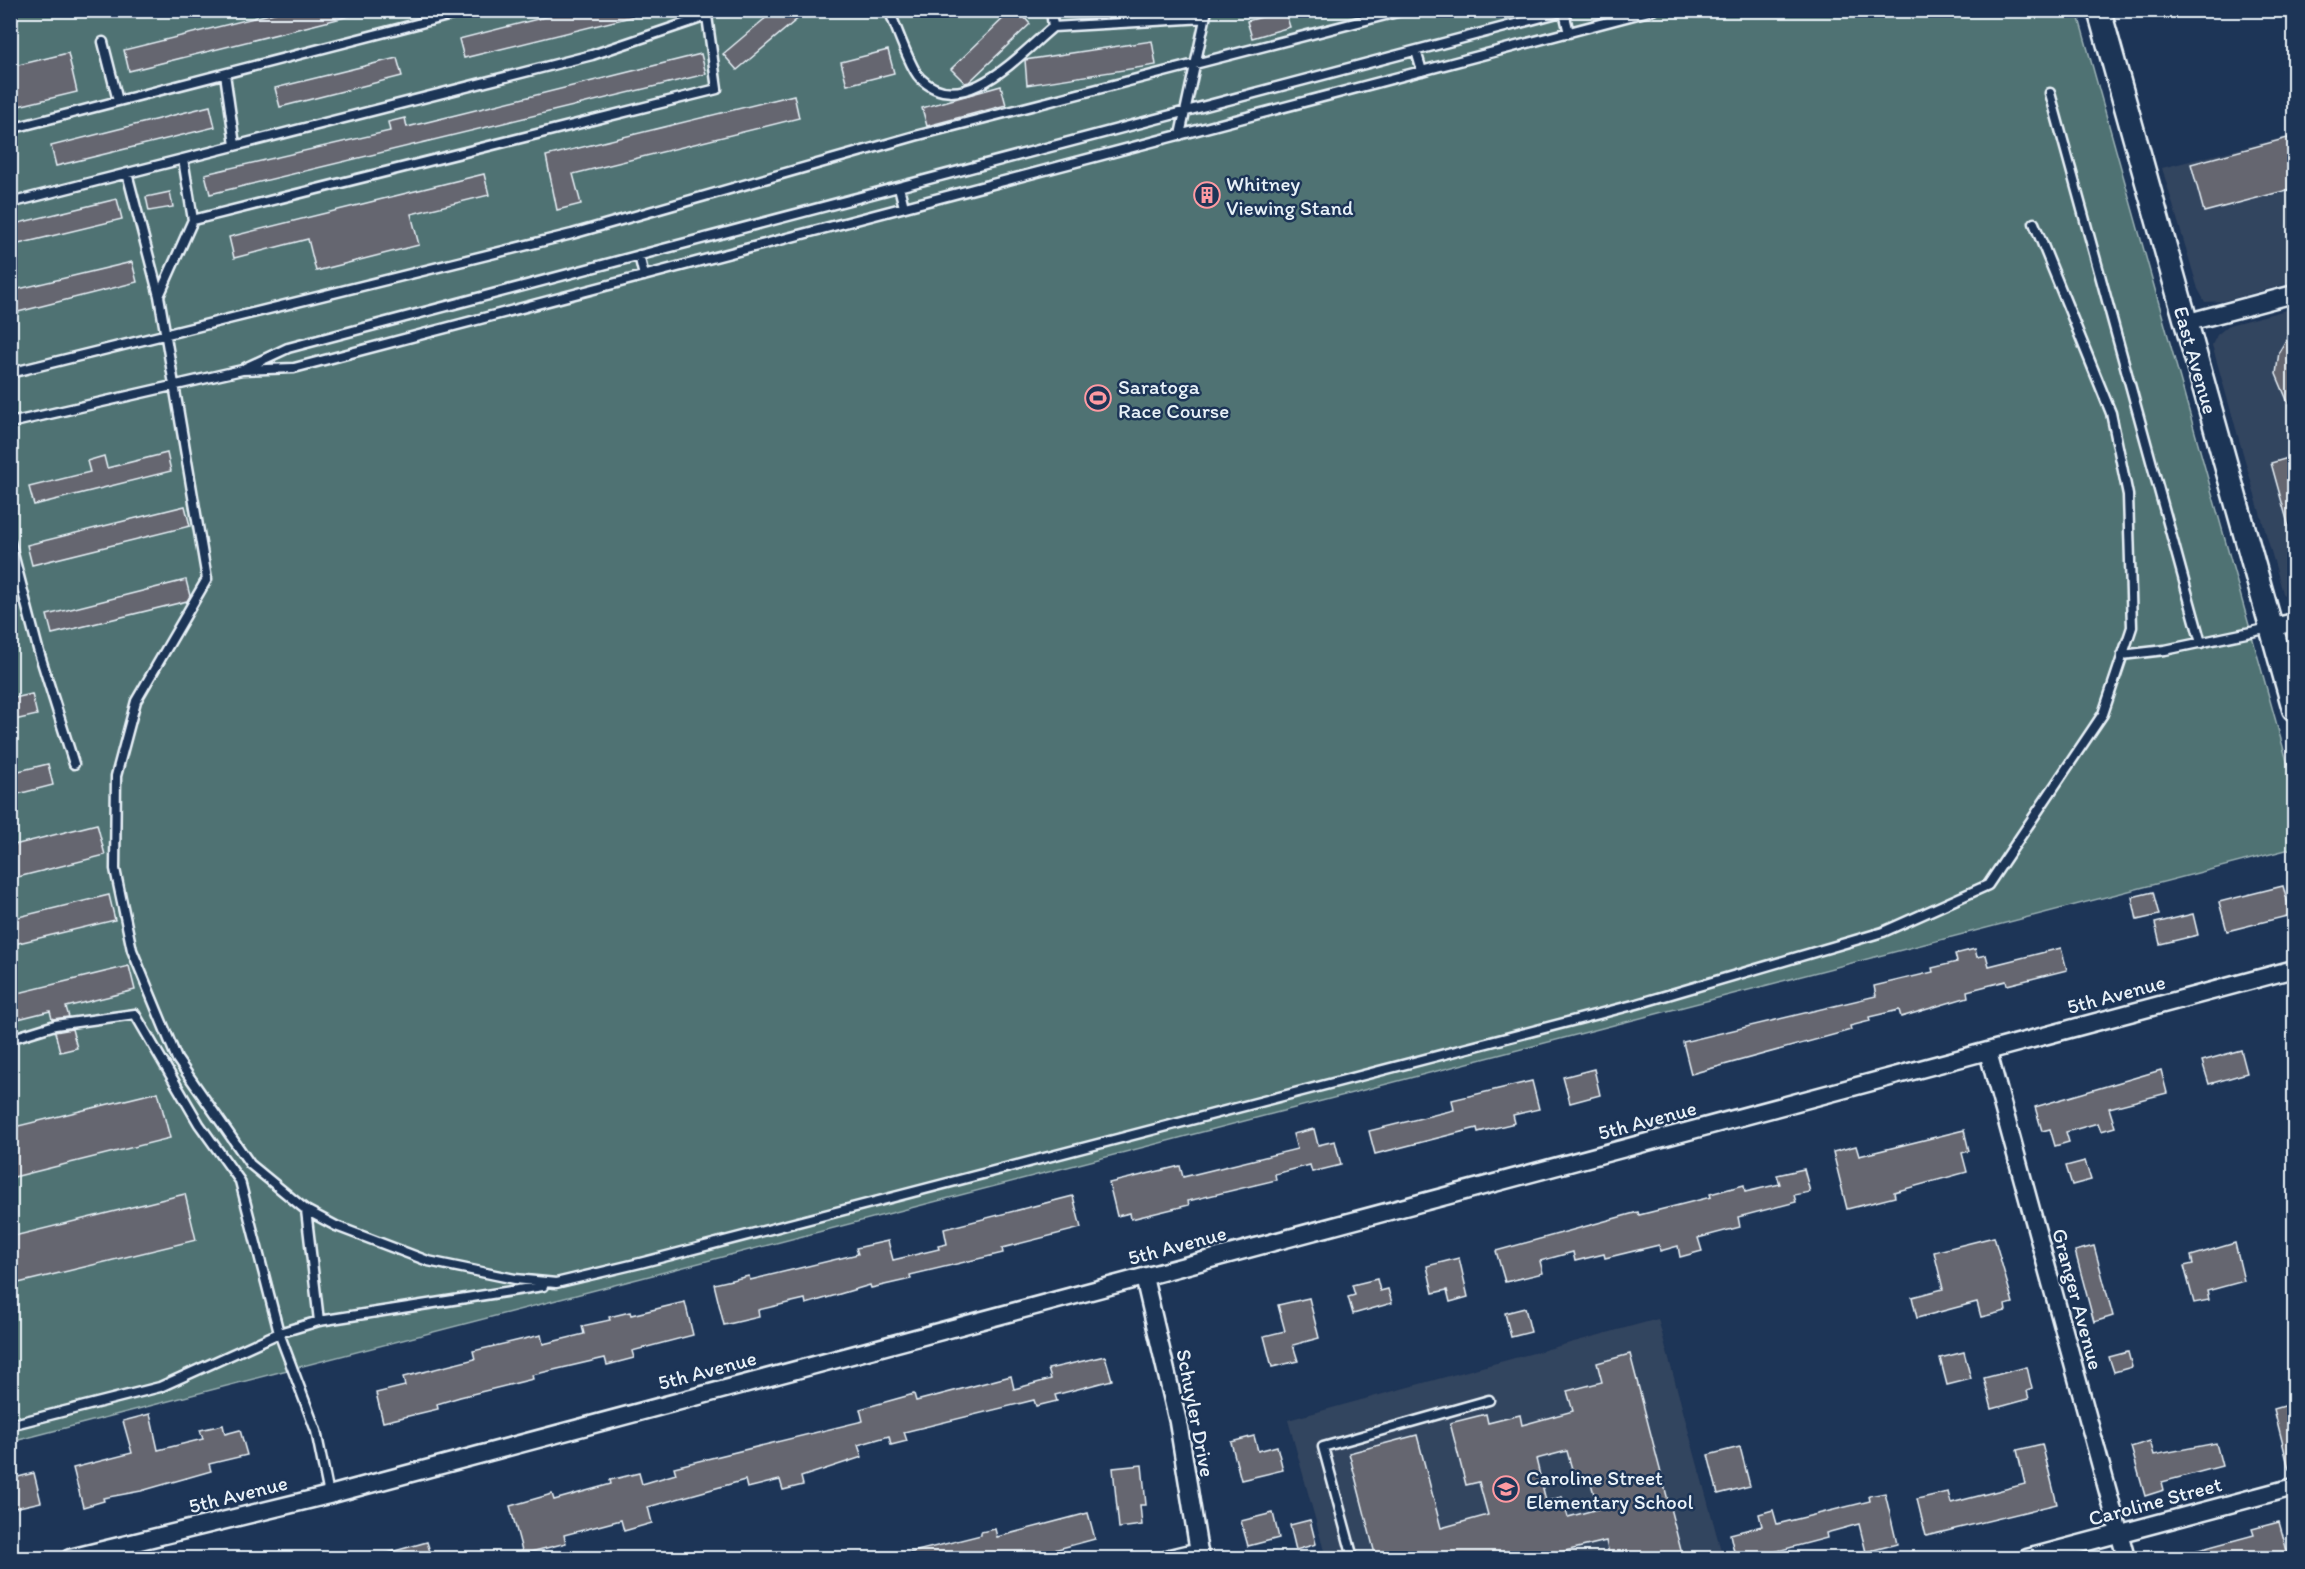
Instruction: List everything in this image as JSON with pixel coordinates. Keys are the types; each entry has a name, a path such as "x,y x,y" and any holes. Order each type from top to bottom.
{"street":[{"name":"East Avenue","path":"2099,10 2270,628 2295,709"},
{"path":"2185,323 2295,294"},
{"path":"2270,628 2295,622"},
{"name":"5th Avenue","path":"70,1558 329,1495 2295,969"},
{"name":"Granger Avenue","path":"1988,1052 2126,1558"},
{"name":"Schuyler Drive","path":"1144,1277 1178,1422 1199,1555"},
{"name":"Caroline Street","path":"2027,1558 2295,1487"},
{"path":"1170,1558 1199,1555"}],"lane":[{"path":"10,129 471,10"},
{"path":"889,10 919,78 945,92 971,90 986,82 1053,27 1206,14 1180,135"},
{"path":"1051,10 1053,27"},
{"path":"10,373 572,234 915,136 1405,10"},
{"path":"242,370 288,348 1566,11 1569,33"},
{"path":"10,423 242,370 294,368 1649,11"},
{"path":"10,203 592,55 711,13 717,89 193,220"},
{"path":"103,42 118,101"},
{"path":"1416,51 1422,71"},
{"path":"225,74 235,145"},
{"path":"2050,93 2201,643"},
{"path":"159,296 193,220 183,159"},
{"path":"127,173 159,296 172,386 207,579 136,701 116,776 115,869 132,950 177,1059 250,1164 306,1210 336,1226 428,1261 515,1279 556,1283"},
{"path":"899,187 904,207"},
{"path":"10,1425 160,1387 279,1333 319,1321 556,1283 1637,1004 1883,932 1988,885 2103,714 2132,627 2126,485 2111,413 2034,223"},
{"path":"639,255 644,276"},
{"path":"10,542 38,649 74,764"},
{"path":"2122,655 2201,643 2270,628"},
{"path":"10,1039 55,1025 135,1014 199,1124 240,1181 279,1333 316,1431 329,1495"},
{"path":"306,1210 319,1321"},
{"path":"1353,1558 1323,1447 1489,1401"}],"shaded area":[{"path":"2294,135 2294,282 2224,301 2205,302 2198,289 2162,168"},
{"path":"2294,308 2294,600 2290,601 2283,593 2212,345 2217,335 2229,325"},
{"name":"Caroline Street Elementary School","path":"1658,1319 1723,1558 1326,1558 1288,1420"}],"green space":[{"name":"Saratoga Race Course","path":"11,11 2077,11 2294,786 2294,848 11,1442"}],"building":[{"path":"286,10 350,10 350,16 129,71 124,50"},
{"path":"573,10 634,10 635,16 464,58 459,39"},
{"path":"775,10 808,10 737,70 723,54"},
{"path":"1012,10 1018,10 1030,24 969,82 965,83 951,69"},
{"path":"1285,11 1290,27 1252,38 1247,21"},
{"path":"1152,41 1156,65 1027,85 1025,60"},
{"path":"888,50 894,73 847,85 841,62"},
{"path":"68,53 77,92 10,108 10,67"},
{"path":"701,54 706,74 210,194 205,174 390,131 388,122 405,118 407,127"},
{"path":"397,58 402,76 280,107 275,88"},
{"path":"1001,86 1006,105 927,126 922,108"},
{"path":"794,95 799,118 573,174 581,204 557,210 546,156"},
{"path":"210,106 215,127 56,166 51,146"},
{"path":"2295,136 2295,188 2204,212 2191,164"},
{"path":"484,174 489,195 411,214 419,245 316,271 308,239 234,258 229,237"},
{"path":"170,192 173,207 149,211 146,197"},
{"path":"117,199 122,219 10,246 10,225"},
{"path":"132,262 137,282 10,314 10,291"},
{"path":"2295,325 2295,419 2276,374 2279,352"},
{"path":"167,453 171,471 34,505 29,487 90,472 87,461 104,456 107,468"},
{"path":"2295,456 2295,530 2290,531 2271,463"},
{"path":"185,506 190,526 32,565 27,545"},
{"path":"186,580 190,596 187,601 52,634 47,615"},
{"path":"32,694 37,715 10,721 10,699"},
{"path":"48,764 53,785 10,796 10,773"},
{"path":"97,824 105,855 10,879 10,846"},
{"path":"2283,886 2291,915 2227,931 2219,902"},
{"path":"2153,892 2159,915 2137,920 2132,897"},
{"path":"109,895 115,920 10,945 10,919"},
{"path":"2193,914 2198,935 2160,944 2155,923"},
{"path":"2061,948 2067,970 2007,985 2006,981 1967,991 1968,997 1901,1017 1899,1010 1869,1017 1870,1021 1850,1026 1851,1030 1691,1074 1683,1042 1876,996 1874,986 1933,972 1932,968 1957,962 1955,954 1975,949 1977,957 1986,955 1989,966"},
{"path":"129,966 135,990 66,1007 69,1017 52,1019 50,1011 10,1021 10,995"},
{"path":"72,1029 77,1048 60,1052 55,1032"},
{"path":"2241,1050 2247,1073 2209,1084 2202,1061"},
{"path":"1594,1069 1600,1095 1570,1103 1563,1077"},
{"path":"2161,1070 2167,1093 2109,1108 2115,1127 2101,1131 2098,1123 2066,1132 2069,1142 2055,1146 2050,1129 2042,1131 2035,1107"},
{"path":"1532,1081 1539,1109 1513,1115 1515,1123 1478,1132 1477,1128 1375,1154 1369,1131 1454,1110 1452,1100"},
{"path":"158,1092 170,1138 10,1178 10,1128"},
{"path":"1314,1129 1318,1145 1335,1141 1341,1165 1312,1172 1310,1165 1275,1174 1276,1180 1188,1201 1189,1205 1131,1219 1130,1213 1117,1216 1109,1183 1180,1166 1183,1177 1297,1149 1293,1134"},
{"path":"1964,1130 1969,1151 1962,1153 1967,1172 1894,1192 1895,1197 1847,1209 1833,1152 1856,1146 1859,1156"},
{"path":"2085,1161 2091,1180 2072,1185 2066,1166"},
{"path":"1804,1169 1810,1192 1794,1195 1796,1202 1738,1217 1740,1227 1698,1238 1702,1251 1680,1257 1678,1246 1660,1251 1659,1245 1605,1258 1604,1254 1575,1261 1573,1252 1540,1261 1543,1273 1505,1282 1496,1251 1638,1212 1639,1215 1711,1197 1710,1194 1744,1185 1745,1192 1780,1184 1777,1175"},
{"path":"185,1194 196,1240 10,1285 10,1237"},
{"path":"1073,1196 1081,1228 1002,1248 1003,1253 910,1275 911,1279 871,1288 870,1285 806,1304 805,1299 758,1310 759,1317 724,1325 714,1284 749,1276 750,1280 858,1254 856,1248 888,1241 893,1260 939,1249 938,1246 947,1244 944,1229"},
{"path":"1994,1237 2013,1303 2005,1305 2006,1311 1981,1317 1977,1302 1917,1318 1912,1297 1943,1289 1934,1252"},
{"path":"2235,1243 2244,1281 2207,1291 2209,1300 2194,1303 2184,1266 2193,1264 2191,1256"},
{"path":"2094,1246 2113,1316 2094,1322 2075,1251"},
{"path":"1459,1258 1468,1297 1450,1302 1447,1290 1433,1293 1427,1266"},
{"path":"1377,1279 1380,1291 1388,1289 1392,1303 1353,1314 1348,1297 1355,1295 1352,1285"},
{"path":"1309,1298 1319,1338 1293,1345 1298,1361 1272,1367 1264,1336 1285,1331 1278,1305"},
{"path":"685,1302 693,1335 632,1351 634,1358 607,1365 605,1358 532,1375 533,1379 437,1404 438,1409 383,1422 376,1393 405,1386 403,1377 475,1359 473,1351 541,1335 543,1344 584,1334 582,1326 610,1320 609,1317 630,1312 631,1315"},
{"path":"1525,1308 1531,1332 1511,1337 1505,1313"},
{"path":"1964,1352 1971,1379 1947,1385 1940,1358"},
{"path":"2128,1352 2132,1367 2114,1372 2109,1357"},
{"path":"1630,1354 1683,1558 1610,1558 1606,1541 1537,1558 1376,1558 1349,1453 1417,1435 1441,1528 1488,1515 1479,1482 1466,1485 1450,1423 1486,1414 1488,1423 1520,1415 1522,1425 1573,1411 1567,1391 1602,1382 1597,1363","holes":["1567,1451 1575,1480 1589,1476 1598,1509 1568,1517 1562,1497 1546,1501 1536,1459"]},
{"path":"1105,1356 1112,1380 1055,1395 1057,1401 1036,1406 1034,1400 904,1432 907,1441 891,1445 889,1436 858,1445 862,1457 801,1477 803,1485 783,1490 780,1480 747,1488 745,1480 648,1507 652,1523 624,1531 621,1520 564,1535 566,1543 523,1554 510,1506 552,1494 554,1500 611,1484 610,1480 639,1473 642,1484 676,1474 674,1467 863,1421 860,1409 914,1394 916,1401 1011,1376 1014,1389 1051,1379 1048,1369"},
{"path":"2027,1367 2032,1389 2027,1391 2029,1399 1992,1409 1984,1378"},
{"path":"2295,1403 2295,1468 2289,1469 2274,1409"},
{"path":"150,1414 158,1450 203,1439 200,1430 223,1425 225,1434 240,1430 247,1455 209,1464 211,1471 141,1491 103,1498 104,1501 83,1507 73,1468 132,1453 123,1421"},
{"path":"1254,1436 1258,1451 1277,1446 1283,1470 1241,1480 1231,1442"},
{"path":"2150,1441 2154,1455 2216,1443 2222,1466 2162,1482 2164,1490 2145,1496 2131,1447"},
{"path":"2042,1444 2057,1504 1926,1536 1917,1499 1948,1492 1951,1503 2025,1484 2017,1450"},
{"path":"1740,1447 1750,1486 1718,1494 1708,1455"},
{"path":"1142,1465 1146,1505 1140,1505 1142,1525 1119,1528 1113,1468"},
{"path":"34,1473 41,1502 10,1509 10,1479"},
{"path":"1885,1493 1897,1544 1866,1552 1859,1524 1826,1533 1827,1538 1751,1558 1750,1552 1735,1556 1730,1534 1762,1526 1759,1514 1773,1510 1777,1524 1870,1501 1869,1496"},
{"path":"1088,1513 1095,1539 1039,1554 1020,1558 910,1558 909,1553 981,1535 981,1532 995,1529 997,1537"},
{"path":"1273,1513 1279,1538 1248,1546 1241,1521"},
{"path":"1310,1520 1316,1544 1296,1550 1290,1525"},
{"path":"2279,1522 2289,1558 2187,1558 2187,1553 2254,1535 2252,1529"},
{"path":"427,1542 432,1558 385,1558 384,1554"}],"place":[{"name":"Whitney Viewing Stand","path":"1207,195"},
{"name":"Saratoga Race Course","path":"1098,398"},
{"name":"Caroline Street Elementary School","path":"1506,1489"}]}
